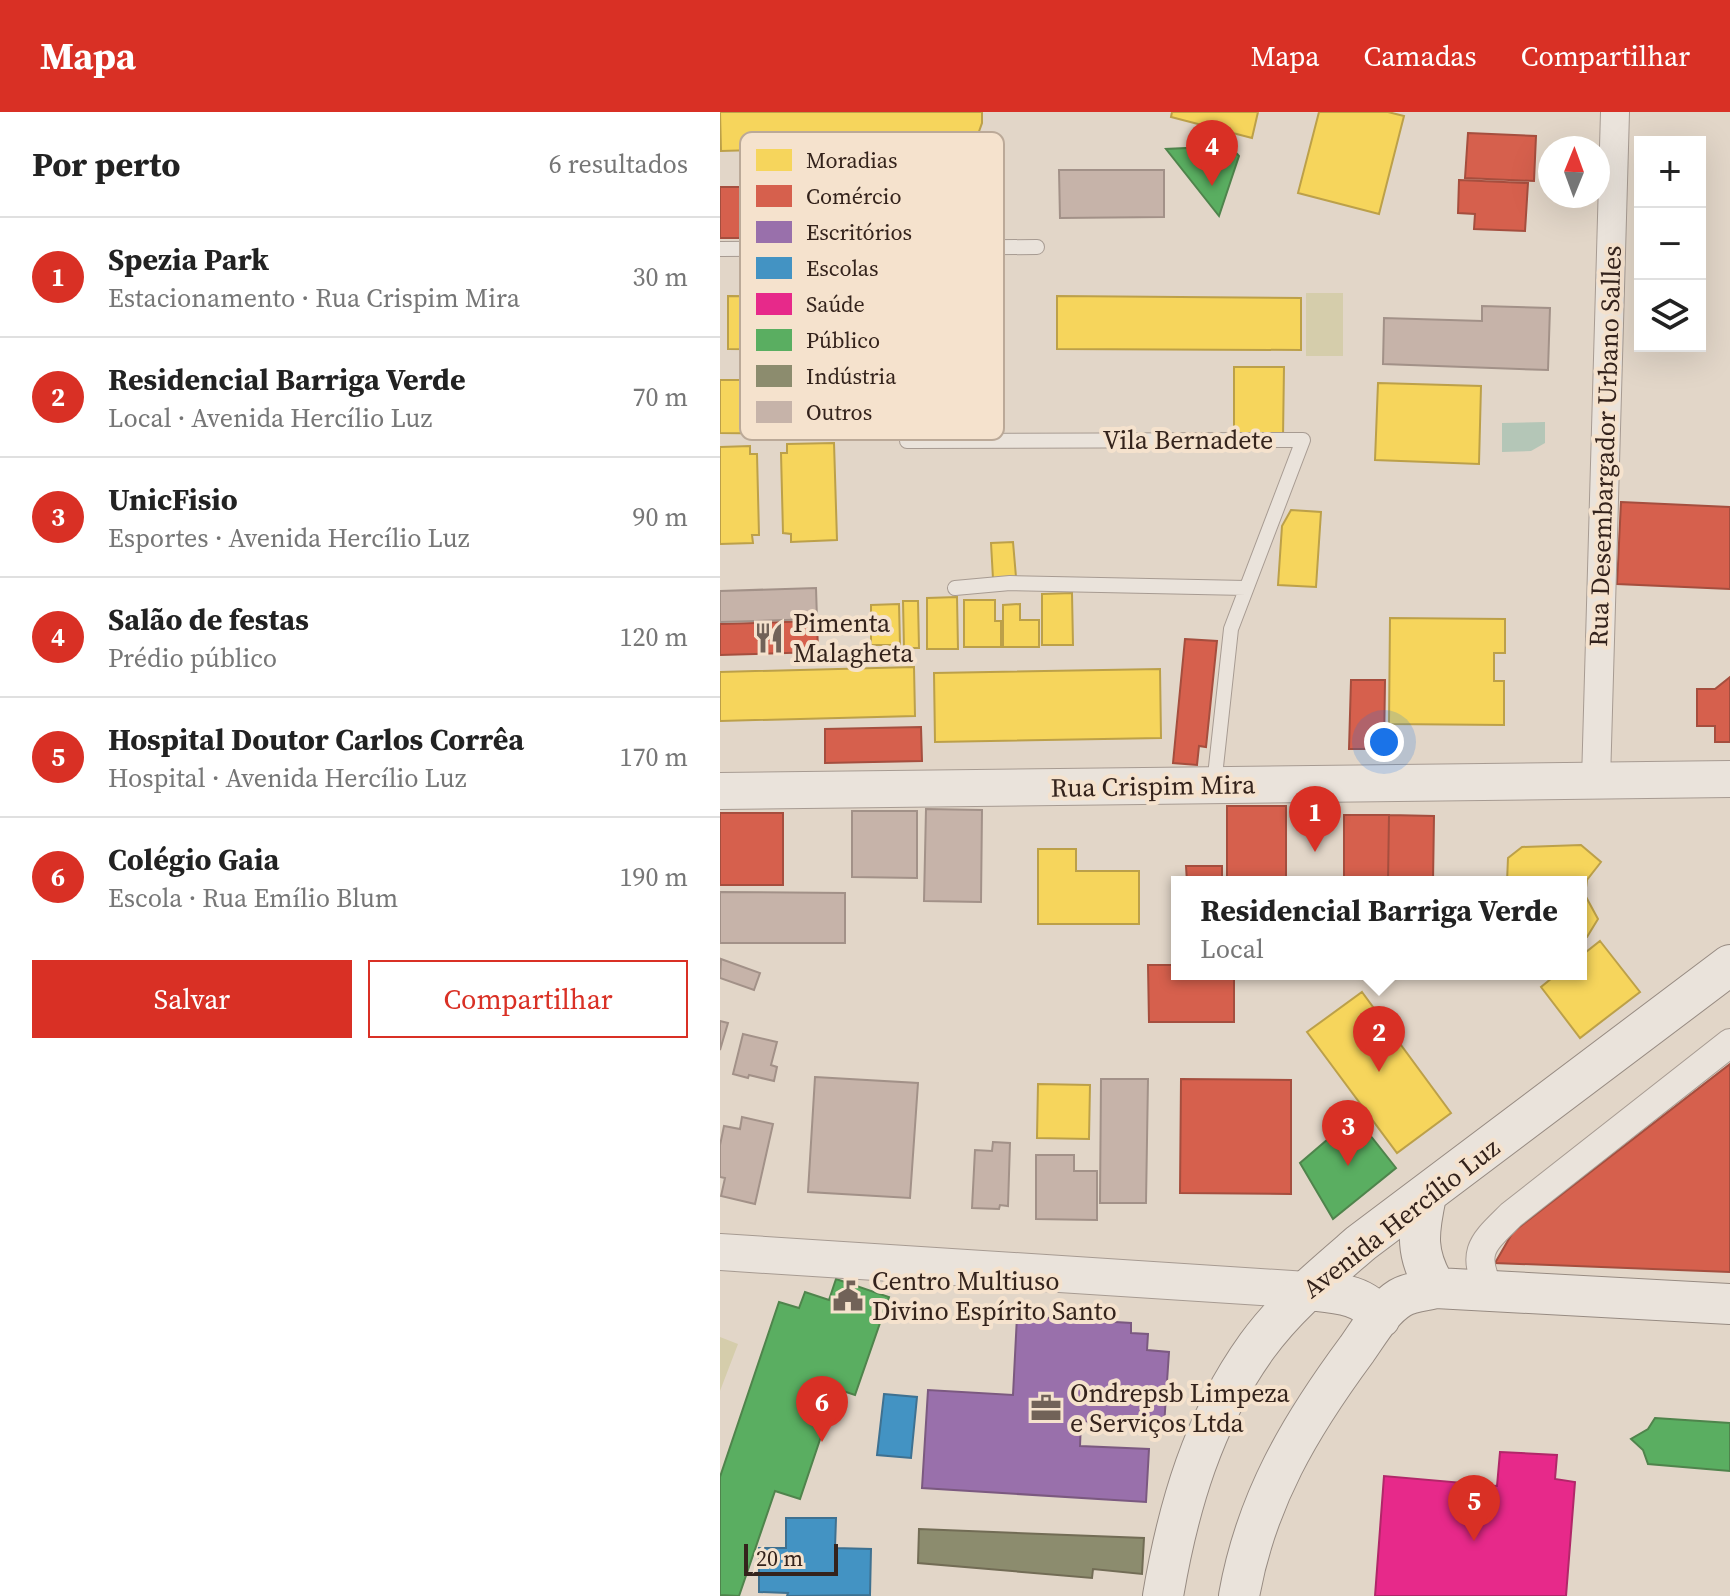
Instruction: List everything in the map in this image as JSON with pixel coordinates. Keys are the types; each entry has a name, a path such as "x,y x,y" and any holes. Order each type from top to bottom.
{"main road":[{"name":"Avenida Hercílio Luz","path":"1163,1596 1178,1518 1201,1449 1217,1413 1258,1345 1307,1290 1361,1243 1730,965"},
{"path":"1426,1196 1419,1228 1419,1245 1425,1271 1436,1288"},
{"path":"1239,1596 1262,1511 1288,1453 1312,1411 1380,1318 1401,1297 1436,1288 1730,1304"},
{"path":"1307,1290 1345,1294 1374,1309 1380,1318"}],"street":[{"name":"Rua Desembargador Urbano Salles","path":"1596,781 1615,112"},
{"name":"Rua Crispim Mira","path":"720,791 1730,779"},
{"path":"1490,1291 1480,1268 1485,1241 1511,1215 1730,1043"},
{"path":"720,1252 1307,1290"}],"lane":[{"path":"1004,247 1037,247"},
{"path":"720,249 740,249"},
{"name":"Vila Bernadete","path":"907,441 1303,440 1231,629 1214,785"},
{"path":"955,588 1010,583 1246,588"}],"shaded area":[{"path":"1306,293 1343,293 1343,356 1306,356"},
{"path":"1545,422 1545,443 1531,451 1502,452 1502,423"},
{"path":"720,1337 738,1344 720,1391"}],"building: Moradias":[{"path":"720,112 982,112 979,132 740,132 740,150 721,151"},
{"path":"1172,112 1258,112 1252,138 1171,117"},
{"path":"1319,112 1388,112 1404,116 1379,214 1298,193"},
{"path":"728,296 740,296 740,349 728,349"},
{"path":"1057,296 1301,298 1301,350 1057,349"},
{"path":"1234,367 1284,367 1283,437 1234,436"},
{"path":"720,380 740,380 740,433 720,433"},
{"path":"1378,383 1481,386 1479,464 1375,460"},
{"path":"834,443 837,540 791,542 791,534 783,533 781,453 787,453 787,444"},
{"path":"750,446 750,454 757,454 759,535 752,535 753,543 720,544 720,447"},
{"path":"1291,510 1321,512 1316,587 1278,585 1282,526"},
{"path":"1013,542 1016,577 993,579 991,543"},
{"path":"1072,593 1073,645 1042,645 1042,594"},
{"path":"957,597 958,649 927,649 927,598"},
{"path":"964,600 995,600 995,621 1001,621 1001,647 964,647"},
{"path":"903,601 918,601 919,648 904,648"},
{"path":"899,604 900,645 871,645 871,605"},
{"path":"1020,604 1020,620 1039,620 1039,647 1003,647 1003,605"},
{"path":"1390,618 1505,619 1505,653 1494,653 1494,681 1504,681 1504,725 1389,724"},
{"path":"914,667 915,716 720,721 720,672"},
{"path":"1160,669 1161,738 935,742 934,673"},
{"path":"1581,845 1601,862 1587,880 1587,876 1507,876 1508,858 1522,847"},
{"path":"1038,849 1076,849 1076,871 1139,871 1139,924 1038,924"},
{"path":"1587,899 1598,919 1587,937"},
{"path":"1600,941 1640,992 1580,1038 1541,987 1550,980 1587,980 1587,951"},
{"path":"1362,992 1451,1113 1397,1153 1307,1032"},
{"path":"1038,1084 1090,1085 1089,1139 1037,1138"}],"building: Comércio":[{"path":"1468,133 1536,136 1534,181 1465,178"},
{"path":"1459,180 1528,183 1525,231 1474,229 1475,214 1458,213"},
{"path":"720,187 740,187 740,238 720,238"},
{"path":"1621,502 1730,507 1730,589 1617,584"},
{"name":"Pimenta Malagheta","path":"817,621 818,652 720,655 720,624"},
{"path":"1185,639 1217,641 1206,747 1199,746 1197,765 1173,763"},
{"path":"1730,677 1730,742 1715,742 1715,726 1697,726 1697,689 1715,689"},
{"path":"1351,680 1385,680 1384,749 1349,749"},
{"path":"921,727 922,761 825,763 825,729"},
{"path":"1227,806 1286,806 1286,876 1227,876"},
{"path":"720,813 783,813 783,885 720,885"},
{"path":"1344,815 1389,815 1388,876 1344,876"},
{"path":"1389,815 1434,816 1433,876 1388,876"},
{"path":"1186,866 1222,866 1222,876 1187,876"},
{"path":"1148,965 1171,965 1171,980 1234,980 1234,1022 1149,1022"},
{"path":"1730,1064 1730,1272 1495,1263 1513,1232"},
{"path":"1181,1079 1291,1080 1291,1194 1180,1193"}],"building: Escritórios":[{"name":"Ondrepsb Limpeza e Serviços Ltda","path":"1017,1316 1131,1323 1131,1333 1148,1334 1147,1350 1169,1352 1164,1426 1081,1421 1080,1446 1149,1449 1146,1502 922,1488 928,1390 1013,1395"}],"building: Escolas":[{"path":"884,1394 917,1397 911,1458 877,1455"},
{"path":"786,1518 836,1518 835,1548 871,1549 870,1595 787,1596 788,1593 759,1592 759,1548 786,1548"}],"building: Saúde":[{"path":"1500,1452 1557,1455 1555,1479 1575,1482 1566,1596 1375,1596 1384,1476 1497,1486"}],"building: Público":[{"path":"1230,146 1239,156 1219,216 1166,149"},
{"path":"1355,1116 1396,1168 1333,1219 1300,1163"},
{"path":"836,1279 889,1297 855,1395 837,1389 800,1499 775,1491 739,1596 720,1595 720,1477 779,1302 799,1308 805,1292 829,1300"},
{"path":"1655,1418 1730,1423 1730,1471 1648,1464 1643,1450 1631,1439 1648,1429"}],"building: Indústria":[{"path":"919,1529 1144,1538 1142,1574 1093,1569 1092,1578 918,1563"}],"building: Outros":[{"path":"1059,170 1164,170 1164,217 1060,218"},
{"path":"1482,306 1550,308 1548,370 1383,364 1384,318 1482,321"},
{"path":"816,588 817,619 720,622 720,591"},
{"path":"926,809 982,810 981,902 924,901"},
{"path":"852,811 917,811 917,878 852,877"},
{"path":"720,892 845,893 845,943 720,943"},
{"path":"721,959 760,973 754,990 720,978"},
{"path":"720,1021 728,1023 720,1050"},
{"path":"743,1034 777,1042 771,1065 777,1067 774,1081 733,1074"},
{"path":"815,1077 918,1083 910,1198 808,1192"},
{"path":"1101,1079 1148,1079 1146,1203 1100,1203"},
{"path":"742,1117 773,1124 755,1204 721,1196 725,1178 720,1177 720,1145 724,1126 740,1129"},
{"path":"993,1142 1010,1143 1008,1206 1000,1205 999,1209 972,1208 975,1150 992,1151"},
{"path":"1036,1155 1074,1155 1074,1171 1097,1171 1097,1220 1036,1219"}],"place":[{"name":"Salão de festas","path":"1212,186"},
{"name":"Pimenta Malagheta","path":"769,638"},
{"name":"Spezia Park","path":"1315,852"},
{"name":"Residencial Barriga Verde","path":"1379,1072"},
{"name":"UnicFisio","path":"1348,1166"},
{"name":"Centro Multiuso Divino Espírito Santo","path":"848,1296"},
{"name":"Ondrepsb Limpeza e Serviços Ltda","path":"1046,1408"},
{"name":"Colégio Gaia","path":"822,1442"},
{"name":"Hospital Doutor Carlos Corrêa","path":"1474,1541"}]}
